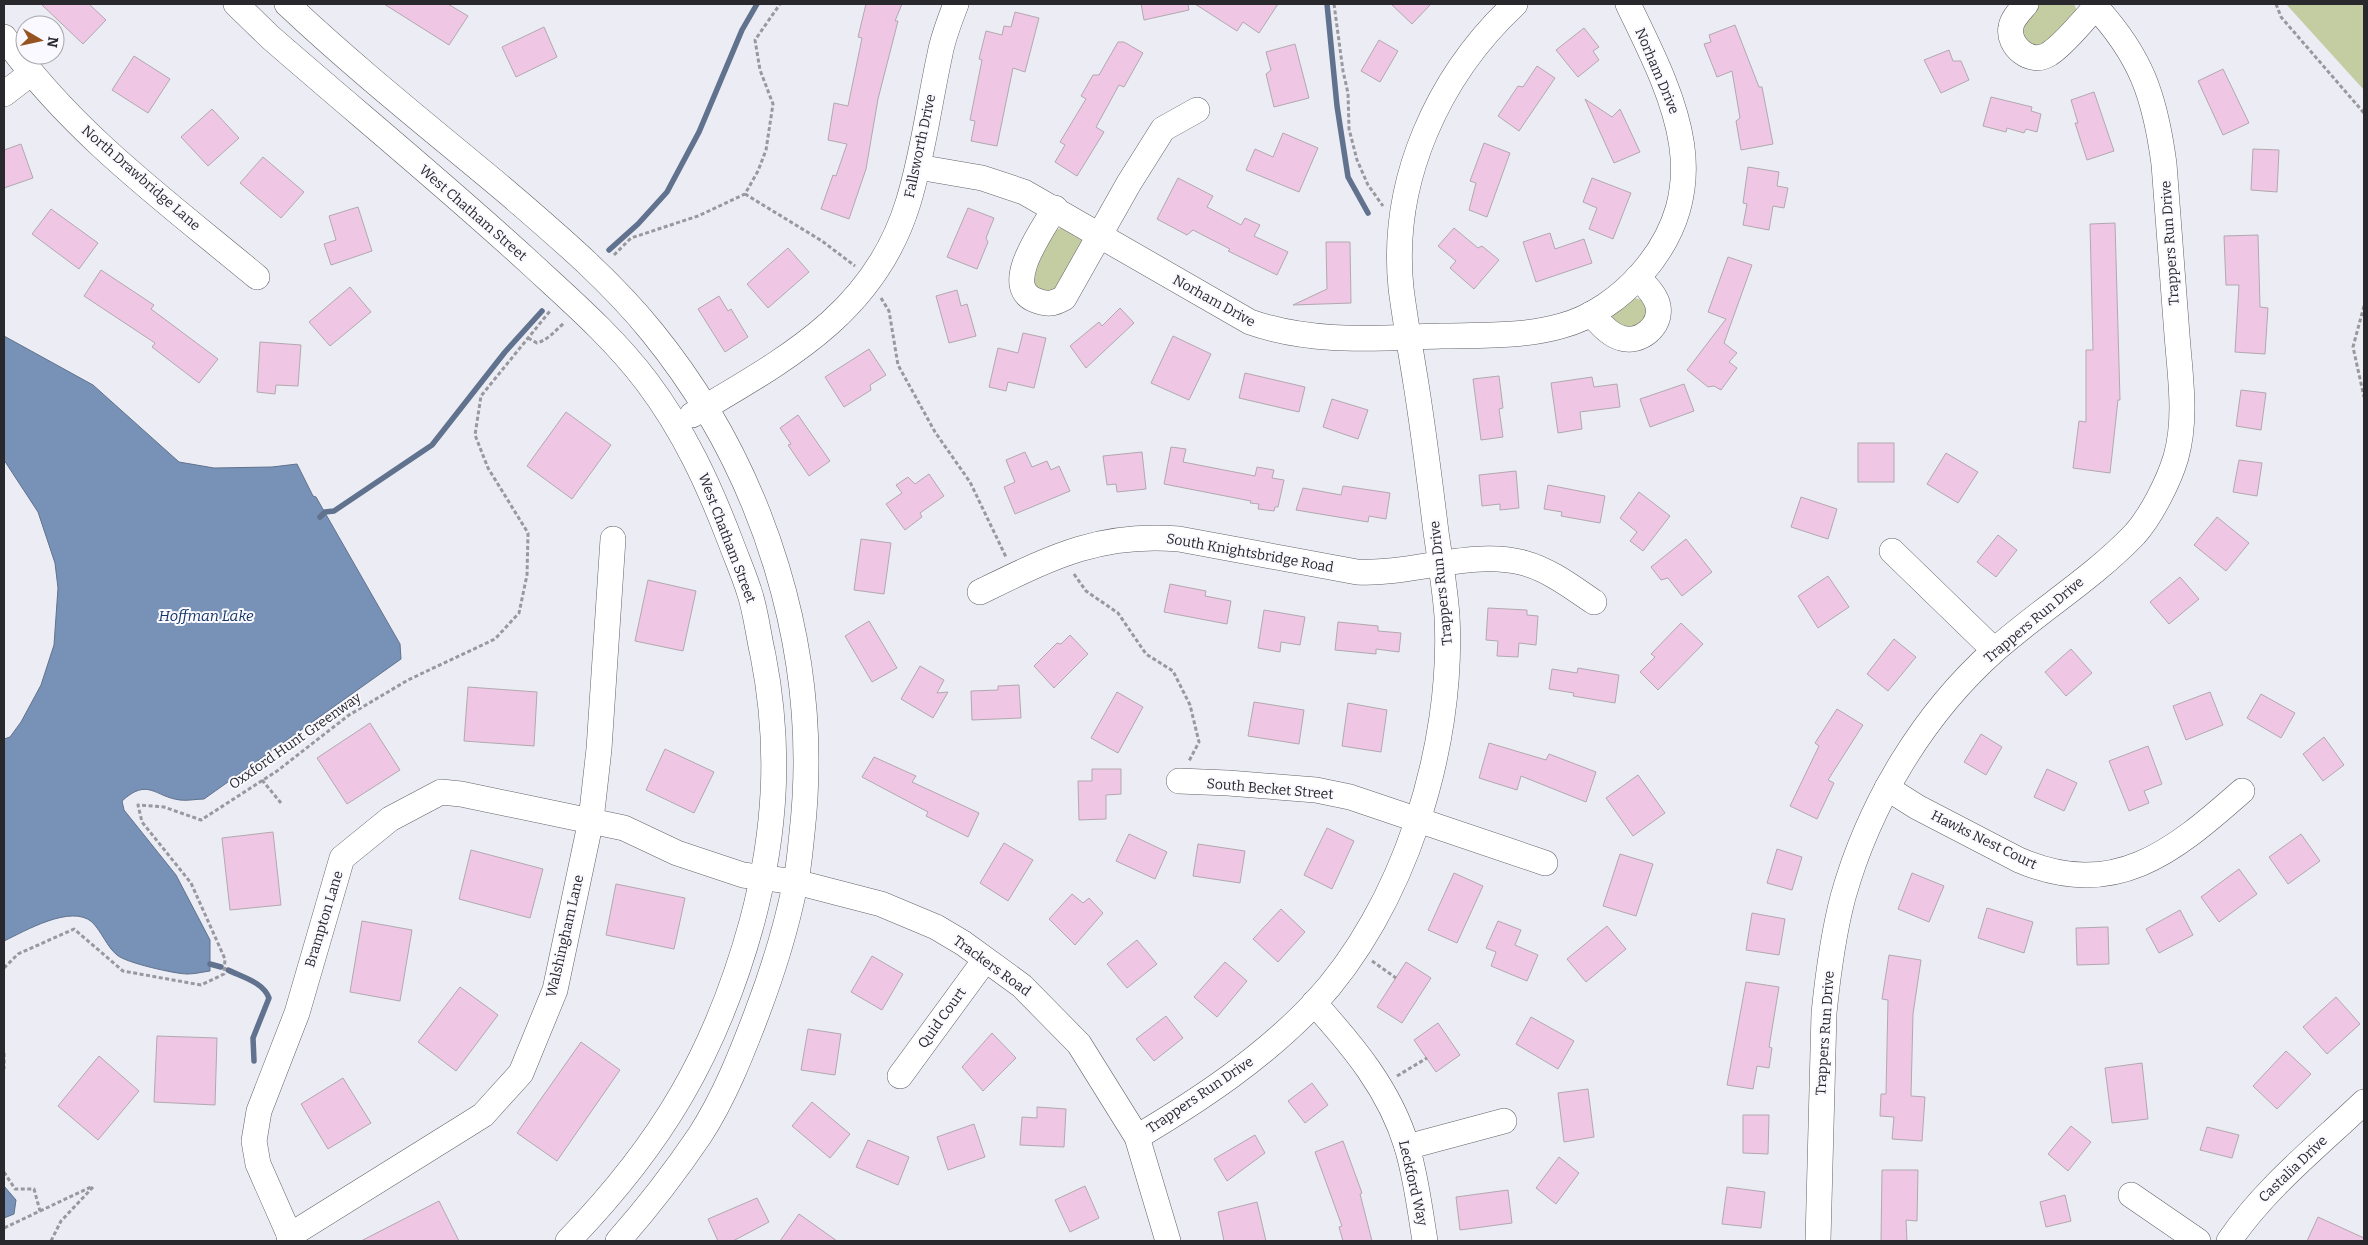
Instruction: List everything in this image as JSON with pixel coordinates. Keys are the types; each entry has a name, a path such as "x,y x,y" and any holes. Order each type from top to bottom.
{"street":[{"name":"West Chatham Street","path":"236,4 270,37 492,228 596,324 645,379 677,424 717,504 750,594 771,696 774,800 763,879 736,978 723,1014 696,1070 658,1133 633,1168 568,1241"},
{"path":"287,4 594,269 652,332 706,407 737,467 763,523 787,604 799,670 806,736 806,793 796,882 776,964 740,1058 702,1132 653,1201 618,1241"},
{"name":"Fallsworth Drive","path":"677,424 758,377 806,345 830,325 849,304 885,256 907,205 918,167 940,53 956,4"},
{"name":"Trappers Run Drive","path":"1138,1137 1189,1106 1249,1064 1314,1003 1374,920 1398,870 1431,779 1445,704 1447,613 1401,270 1404,214 1416,159 1426,130 1442,96 1458,67 1482,38 1515,4"},
{"name":"Norham Drive","path":"918,167 1004,184 1055,208 1250,322 1272,330 1326,339 1530,332 1563,326 1591,314 1615,298 1638,278 1664,245 1672,225 1682,184 1684,160 1676,112 1653,55 1628,4"},
{"name":"Trappers Run Drive","path":"1818,1241 1824,1013 1827,978 1843,897 1856,858 1887,788 1924,729 1955,691 1994,650 2101,564 2136,533 2167,482 2176,456 2180,435 2182,403 2164,164 2159,125 2148,88 2134,56 2114,26 2095,6 2048,55 2037,58 2022,53 2012,42 2011,26 2026,4"},
{"name":"North Drawbridge Lane","path":"4,37 30,74 97,142 257,277"},
{"path":"4,94 30,74"},
{"path":"1055,208 1021,273 1022,287 1031,298 1046,304 1055,303 1064,298 1163,129 1197,110"},
{"path":"1591,314 1607,331 1622,339 1639,338 1646,334 1656,321 1658,306 1656,299 1638,278"},
{"name":"South Knightsbridge Road","path":"980,592 1061,555 1098,542 1159,537 1179,539 1357,572 1378,573 1492,560 1526,564 1559,580 1594,602"},
{"name":"Walshingham Lane","path":"290,1239 483,1115 521,1073 555,990 591,820 599,749 613,539"},
{"path":"1892,551 1994,650"},
{"name":"South Becket Street","path":"1179,781 1316,790 1350,797 1545,863"},
{"name":"Hawks Nest Court","path":"1887,788 1917,807 2019,860 2036,867 2070,875 2095,875 2147,862 2195,833 2242,791"},
{"name":"Brampton Lane","path":"290,1239 258,1164 254,1141 259,1111 297,1013 342,858 390,819 441,792 461,794 624,828 677,853 743,875 796,882"},
{"name":"Trackers Road","path":"796,882 882,904 936,927 1022,986 1079,1044 1138,1137 1168,1241"},
{"name":"Quid Court","path":"900,1076 985,960"},
{"name":"Leckford Way","path":"1314,1003 1352,1045 1380,1087 1407,1147 1426,1241"},
{"name":"Castalia Drive","path":"2229,1241 2249,1212 2276,1184 2364,1102"},
{"path":"1407,1147 1504,1121"},
{"path":"2132,1195 2198,1241"}],"path":[{"path":"614,255 630,238 698,216 745,194 758,171 766,150 773,104 760,70 755,40 780,4"},
{"path":"1334,4 1348,94 1349,129 1357,160 1368,185 1382,206 1404,214"},
{"path":"2276,4 2281,17 2364,113"},
{"path":"745,194 822,241 860,270"},
{"path":"878,295 889,311 898,365 935,432 970,482 1015,575"},
{"path":"2364,306 2353,346 2364,397"},
{"name":"Oxxford Hunt Greenway","path":"4,968 18,954 74,929 123,970 201,985 224,974 225,959 191,883 142,822 138,805 164,807 201,820 262,780 349,715 408,680 496,639 518,614 527,575 528,533 488,468 475,435 481,396 550,310"},
{"path":"528,338 537,343 552,336 566,321"},
{"path":"1061,555 1086,591 1118,613 1146,654 1173,671 1182,686 1190,705 1199,742 1179,781"},
{"path":"262,780 281,803"},
{"path":"1354,950 1396,978"},
{"path":"4,1053 4,1069"},
{"path":"1380,1087 1427,1058"},
{"path":"4,1172 15,1190 34,1189 40,1211"},
{"path":"4,1228 94,1186 61,1221 50,1241"}],"green space":[{"path":"2038,4 2074,4 2077,11 2046,45 2031,46 2023,38 2021,28"},
{"path":"2286,4 2364,4 2364,90"},
{"path":"1061,228 1085,242 1062,288 1038,294 1030,273 1056,230"},
{"path":"1634,298 1642,300 1648,307 1648,314 1631,332 1611,321 1613,315"}],"water":[{"name":"Hoffman Lake","path":"4,336 93,385 179,462 214,468 272,467 297,464 313,496 316,497 400,644 401,659 204,799 180,800 145,789 131,794 122,801 124,810 176,875 210,940 210,971 181,974 151,968 122,958 113,952 92,922 83,917 60,917 4,941 4,739 10,737 21,722 41,685 54,645 58,588 55,563 38,512 4,460"},
{"path":"4,1186 16,1200 14,1214 4,1218"}],"building":[{"path":"41,4 89,4 106,20 83,44 65,27 65,15 53,15"},
{"path":"384,4 448,4 468,16 449,45"},
{"path":"866,4 902,4 895,21 898,21 878,99 866,169 849,219 821,209 833,175 836,176 847,144 828,140 834,103 848,106 862,38 858,37"},
{"path":"1141,4 1188,4 1189,10 1144,20"},
{"path":"1195,4 1278,4 1259,33 1243,22 1237,31"},
{"path":"1391,4 1431,4 1412,24"},
{"path":"1015,12 1039,18 1025,72 1013,68 997,146 971,141 975,121 970,120 982,60 979,59 986,31 1002,35 1004,26 1011,27"},
{"path":"1735,25 1759,87 1762,87 1773,144 1741,150 1736,121 1740,118 1732,71 1717,77 1704,44 1711,42 1709,35"},
{"path":"544,27 557,57 516,77 502,47"},
{"path":"1584,28 1599,47 1593,51 1599,60 1578,77 1556,50"},
{"path":"1379,40 1398,51 1380,82 1361,71"},
{"path":"1118,42 1124,42 1143,53 1124,87 1119,85 1096,127 1104,132 1077,176 1055,162 1065,145 1060,142 1086,99 1081,96 1093,75 1099,75"},
{"path":"1295,44 1309,98 1274,107 1266,74 1271,70 1266,52"},
{"path":"1949,50 1953,61 1961,61 1969,80 1941,93 1924,60"},
{"path":"134,56 170,79 148,113 112,90"},
{"path":"1537,66 1555,78 1519,131 1498,116 1518,86 1523,87"},
{"path":"2223,69 2249,123 2223,135 2198,81"},
{"path":"2094,92 2114,151 2087,160 2075,123 2078,123 2071,100"},
{"path":"1991,97 2032,107 2031,111 2041,114 2037,132 2026,129 2024,133 2007,128 2006,132 1983,126"},
{"path":"1585,99 1612,117 1620,109 1640,152 1614,163"},
{"path":"212,109 239,138 208,166 181,137"},
{"path":"1283,133 1318,148 1299,192 1246,170 1255,149 1273,157"},
{"path":"1484,143 1510,153 1487,217 1469,210 1476,183 1470,181"},
{"path":"21,144 33,178 4,188 4,150"},
{"path":"2253,149 2279,150 2277,192 2251,190"},
{"path":"263,157 304,192 281,218 240,183"},
{"path":"1748,167 1779,172 1777,186 1788,188 1784,208 1773,206 1769,230 1743,225 1747,204 1743,203"},
{"path":"1178,178 1213,196 1207,207 1241,225 1245,218 1260,225 1254,236 1288,252 1277,275 1228,251 1230,249 1193,230 1187,235 1157,219"},
{"path":"1592,178 1631,193 1613,239 1589,229 1597,208 1583,202"},
{"path":"358,207 372,251 331,265 324,244 336,240 329,216"},
{"path":"968,208 994,218 986,238 988,242 977,269 947,257"},
{"path":"51,209 98,243 79,269 32,234"},
{"path":"2115,223 2120,400 2118,400 2110,473 2073,468 2079,421 2086,422 2086,350 2093,350 2090,224"},
{"path":"1454,228 1478,248 1482,246 1499,260 1474,289 1450,268 1456,261 1438,246"},
{"path":"1550,233 1555,249 1584,239 1592,263 1536,282 1523,242"},
{"path":"2258,235 2260,307 2268,308 2265,354 2235,352 2239,285 2226,285 2224,236"},
{"path":"1326,242 1350,242 1351,303 1293,305 1327,289"},
{"path":"788,248 809,272 768,308 747,284"},
{"path":"1728,257 1752,265 1724,343 1737,353 1729,362 1737,368 1721,390 1714,386 1708,387 1687,370 1726,319 1708,312"},
{"path":"101,270 154,305 151,309 218,359 199,383 152,347 155,343 84,296"},
{"path":"350,287 371,312 330,346 309,322"},
{"path":"957,290 961,306 967,304 976,336 949,343 936,296"},
{"path":"719,296 728,311 731,309 748,337 725,352 698,309"},
{"path":"1120,308 1134,323 1086,368 1070,346 1099,322 1102,326"},
{"path":"1023,333 1046,338 1034,388 1008,382 1006,391 989,387 998,348 1018,353"},
{"path":"1173,336 1211,354 1189,400 1151,383"},
{"path":"260,342 301,345 298,386 276,385 275,394 257,392"},
{"path":"869,349 886,375 870,385 871,390 844,407 825,377"},
{"path":"1245,373 1305,387 1299,412 1239,398"},
{"path":"1499,376 1503,408 1499,409 1503,437 1481,440 1473,379"},
{"path":"1592,377 1594,387 1617,384 1620,407 1580,412 1582,429 1558,433 1551,383"},
{"path":"1684,384 1694,411 1650,427 1640,399"},
{"path":"2241,390 2266,393 2261,430 2236,426"},
{"path":"1332,399 1368,410 1358,439 1323,427"},
{"path":"566,412 611,445 572,499 527,466"},
{"path":"798,415 830,461 809,476 788,445 791,444 780,428"},
{"path":"1858,443 1894,443 1894,482 1858,482"},
{"path":"1171,447 1186,449 1183,462 1255,476 1257,467 1274,470 1272,478 1284,480 1278,507 1275,507 1274,511 1258,509 1259,504 1250,503 1251,501 1164,484"},
{"path":"1025,452 1032,467 1047,461 1051,470 1059,466 1070,491 1015,514 1004,487 1015,482 1006,460"},
{"path":"1142,452 1146,489 1117,492 1116,484 1107,485 1103,456"},
{"path":"1946,453 1978,472 1958,503 1927,484"},
{"path":"2239,460 2262,463 2257,496 2233,492"},
{"path":"1516,471 1519,508 1500,510 1500,504 1482,506 1479,475"},
{"path":"929,474 944,496 920,513 922,517 905,530 886,504 902,493 896,485 908,477 915,484"},
{"path":"1548,485 1605,496 1600,523 1561,516 1562,512 1544,509"},
{"path":"1343,486 1390,493 1386,519 1369,516 1368,522 1296,510 1303,488 1341,495"},
{"path":"1639,492 1670,516 1643,551 1630,541 1637,532 1620,518"},
{"path":"1801,497 1837,509 1828,539 1791,527"},
{"path":"2217,517 2249,543 2226,571 2194,545"},
{"path":"1998,535 2017,550 1996,577 1977,562"},
{"path":"861,539 891,543 884,594 854,590"},
{"path":"1686,539 1712,572 1682,596 1668,578 1661,580 1651,567"},
{"path":"1828,576 1849,607 1818,628 1798,596"},
{"path":"2180,577 2199,599 2169,624 2150,602"},
{"path":"648,580 696,591 683,651 635,641"},
{"path":"1170,584 1206,591 1205,596 1231,601 1227,624 1164,612"},
{"path":"1488,608 1527,610 1527,615 1538,616 1536,645 1519,643 1518,657 1497,656 1498,641 1486,640"},
{"path":"1264,610 1305,617 1300,645 1281,642 1280,652 1258,648"},
{"path":"869,621 897,668 872,682 845,636"},
{"path":"1338,622 1378,626 1378,631 1401,633 1399,652 1376,649 1376,654 1335,650"},
{"path":"1681,623 1703,644 1658,690 1640,672 1655,657 1651,654"},
{"path":"1070,635 1088,654 1054,688 1034,666 1057,643 1061,644"},
{"path":"1894,639 1916,657 1888,691 1867,674"},
{"path":"2071,649 2092,673 2066,696 2045,672"},
{"path":"920,666 944,680 937,693 948,692 933,718 901,699"},
{"path":"1578,668 1619,675 1615,703 1573,696 1574,693 1549,689 1552,669 1577,673"},
{"path":"1019,685 1021,718 972,720 971,691 998,690 998,686"},
{"path":"468,687 537,692 534,746 464,741"},
{"path":"1117,692 1143,707 1118,753 1091,738"},
{"path":"2210,692 2223,725 2186,740 2173,706"},
{"path":"2261,694 2295,713 2281,738 2247,718"},
{"path":"1254,702 1304,710 1299,744 1248,736"},
{"path":"1348,703 1387,710 1381,752 1342,746"},
{"path":"1837,709 1863,725 1828,780 1834,783 1817,819 1790,806 1819,746 1815,743"},
{"path":"370,723 400,770 347,804 317,758"},
{"path":"1981,734 2002,747 1986,775 1964,762"},
{"path":"2324,737 2344,765 2323,781 2303,754"},
{"path":"1489,743 1546,760 1549,754 1596,772 1586,802 1521,776 1517,790 1479,778"},
{"path":"2148,746 2162,784 2144,791 2149,803 2129,811 2109,761"},
{"path":"665,749 714,772 694,813 646,790"},
{"path":"874,757 916,776 912,782 979,813 968,837 926,816 928,812 862,777"},
{"path":"1092,769 1121,769 1121,794 1106,795 1106,819 1079,820 1078,781 1092,781"},
{"path":"2047,769 2077,783 2064,811 2034,797"},
{"path":"1638,775 1665,813 1633,836 1606,798"},
{"path":"1327,828 1354,841 1332,889 1304,875"},
{"path":"273,832 281,905 230,910 222,838"},
{"path":"1129,834 1167,852 1155,879 1116,861"},
{"path":"2301,834 2320,861 2288,884 2269,857"},
{"path":"1004,843 1033,860 1008,901 980,883"},
{"path":"1198,844 1245,851 1240,883 1193,876"},
{"path":"1777,849 1802,857 1792,890 1767,883"},
{"path":"471,850 543,869 530,918 459,899"},
{"path":"1620,854 1653,864 1636,916 1603,906"},
{"path":"2239,869 2257,894 2219,922 2201,897"},
{"path":"1454,873 1483,886 1457,943 1428,930"},
{"path":"1912,873 1944,886 1929,922 1898,909"},
{"path":"616,884 685,898 674,949 606,935"},
{"path":"1072,894 1083,903 1089,898 1103,913 1075,945 1049,919"},
{"path":"1987,908 2033,922 2024,953 1978,938"},
{"path":"1281,909 1305,932 1278,962 1253,939"},
{"path":"2180,910 2193,935 2159,953 2146,929"},
{"path":"1752,913 1785,919 1779,955 1746,950"},
{"path":"362,921 412,930 400,1001 350,992"},
{"path":"1498,921 1521,930 1515,945 1538,955 1527,981 1491,966 1496,952 1486,948"},
{"path":"1607,926 1626,949 1586,982 1567,959"},
{"path":"2108,927 2109,964 2077,965 2076,928"},
{"path":"1137,940 1157,964 1127,988 1107,964"},
{"path":"1889,955 1921,960 1913,1014 1911,1096 1925,1097 1922,1141 1892,1139 1894,1117 1880,1116 1881,1094 1886,1094 1888,1000 1882,999"},
{"path":"872,956 903,974 882,1010 851,992"},
{"path":"1225,962 1247,981 1217,1017 1194,997"},
{"path":"1406,962 1431,978 1402,1023 1377,1007"},
{"path":"1746,982 1779,987 1769,1047 1772,1048 1769,1068 1757,1066 1753,1089 1727,1085"},
{"path":"460,987 498,1015 456,1071 418,1042"},
{"path":"2336,997 2360,1024 2327,1054 2303,1027"},
{"path":"1166,1016 1183,1038 1154,1061 1136,1039"},
{"path":"1531,1017 1574,1041 1558,1069 1516,1044"},
{"path":"1438,1023 1460,1055 1436,1072 1414,1040"},
{"path":"808,1029 841,1034 835,1075 801,1070"},
{"path":"992,1033 1016,1058 983,1091 962,1067"},
{"path":"157,1036 217,1038 215,1105 154,1102"},
{"path":"581,1042 620,1070 557,1161 517,1133"},
{"path":"2286,1051 2311,1074 2277,1109 2253,1086"},
{"path":"99,1056 139,1091 98,1140 58,1106"},
{"path":"2142,1063 2148,1119 2112,1123 2105,1068"},
{"path":"343,1078 371,1123 328,1149 301,1104"},
{"path":"1312,1083 1328,1105 1305,1123 1288,1101"},
{"path":"1588,1089 1594,1137 1564,1142 1558,1093"},
{"path":"812,1102 850,1134 830,1158 792,1126"},
{"path":"1037,1107 1066,1109 1064,1147 1020,1145 1022,1117 1037,1118"},
{"path":"1743,1115 1769,1115 1768,1154 1743,1153"},
{"path":"974,1124 985,1157 948,1170 937,1137"},
{"path":"2071,1126 2091,1142 2068,1171 2048,1154"},
{"path":"2207,1127 2239,1135 2232,1158 2200,1150"},
{"path":"1255,1135 1265,1153 1227,1181 1214,1159"},
{"path":"868,1140 909,1157 898,1185 856,1167"},
{"path":"1343,1141 1362,1193 1360,1194 1372,1241 1343,1241 1339,1227 1342,1226 1315,1152"},
{"path":"1559,1157 1579,1173 1556,1204 1536,1188"},
{"path":"1882,1170 1918,1170 1917,1221 1906,1220 1907,1241 1881,1241"},
{"path":"1085,1186 1099,1218 1070,1232 1055,1200"},
{"path":"1727,1187 1765,1192 1761,1228 1722,1224"},
{"path":"1508,1190 1512,1223 1460,1230 1456,1197"},
{"path":"2065,1195 2071,1221 2046,1227 2040,1202"},
{"path":"757,1198 769,1222 733,1241 718,1241 708,1219"},
{"path":"439,1201 459,1241 361,1241"},
{"path":"1257,1202 1266,1241 1224,1241 1218,1212"},
{"path":"799,1214 837,1241 780,1241"},
{"path":"2318,1217 2364,1238 2364,1241 2307,1241"}],"waterway":[{"path":"609,250 638,224 667,192 699,132 742,30 757,4"},
{"path":"1327,4 1337,106 1348,177 1368,213"},
{"path":"320,517 325,512 334,511 432,445 505,352 542,311"},
{"path":"210,964 221,967"},
{"path":"228,970 257,984 266,992 269,998 253,1038 254,1061"}]}
